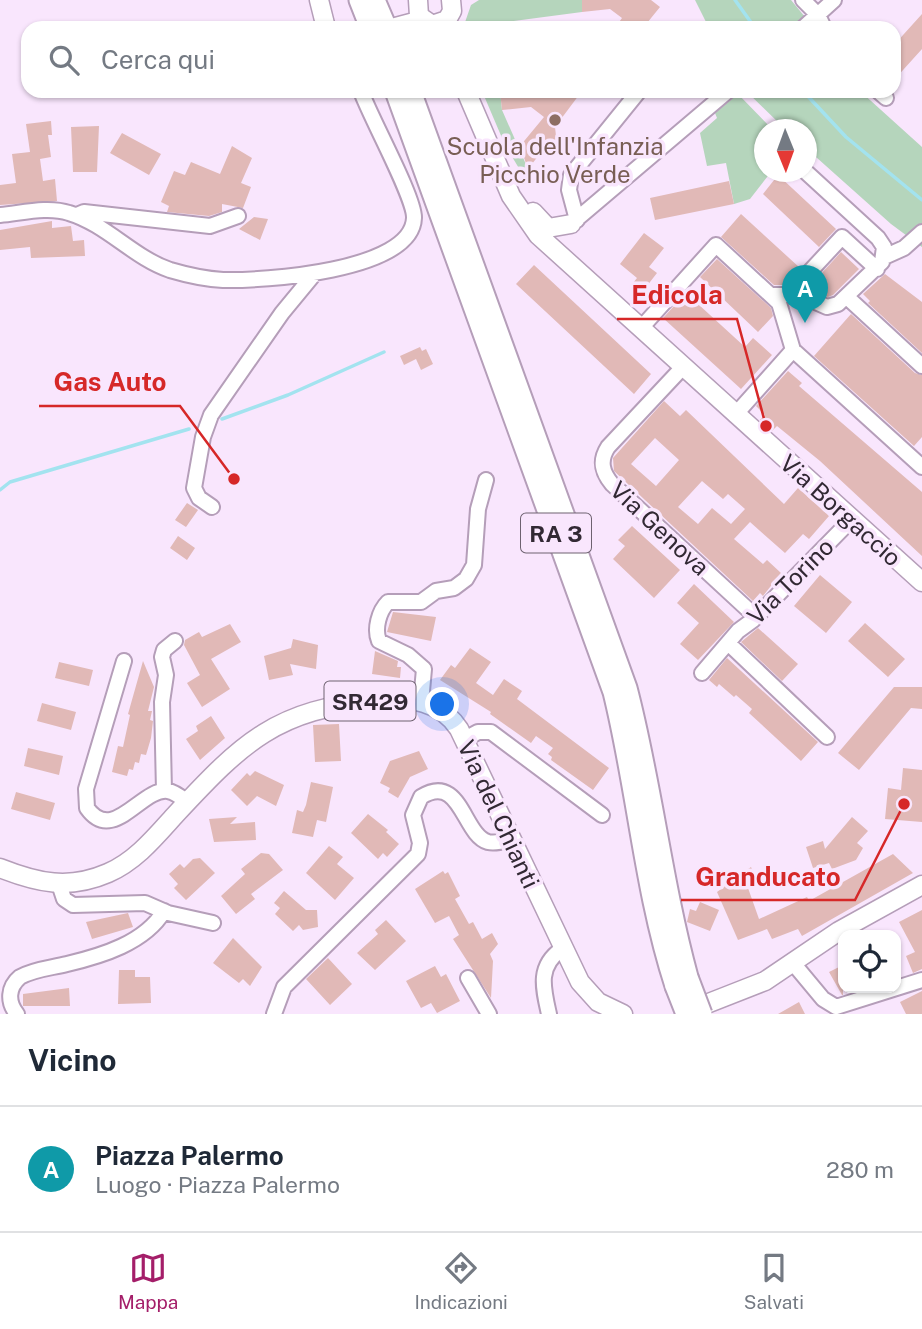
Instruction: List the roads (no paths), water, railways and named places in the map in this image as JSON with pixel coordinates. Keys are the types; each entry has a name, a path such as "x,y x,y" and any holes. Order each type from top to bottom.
{"highway":[{"path":"368,3 386,21"},
{"path":"368,3 369,21"},
{"name":"RA 3","path":"398,98 613,692 629,759 658,925 682,981 702,1014"},
{"name":"RA 3","path":"414,98 627,688 649,781 686,1014"}],"main road":[{"path":"319,0 324,21"},
{"name":"Via Borgaccio","path":"469,98 511,196 533,229 563,260 602,292 922,582"},
{"path":"503,173 545,227 557,229 574,222"},
{"path":"574,222 564,239 565,250 602,292"},
{"name":"Via del Chianti","path":"0,868 34,881 59,884 89,880 125,864 237,751 284,722 364,702 421,702 448,715 465,739 562,949 589,993 603,1005 623,1014"},
{"path":"680,1014 755,986 856,921 922,885"}],"street":[{"path":"803,0 813,21"},
{"path":"816,21 834,0"},
{"path":"0,215 58,210 77,215 158,265 183,274 232,280 315,273 354,265 383,253 404,238 413,225 414,213 364,98"},
{"path":"574,222 569,190 571,175 633,98"},
{"path":"574,222 720,98"},
{"path":"817,182 881,241 880,263"},
{"path":"77,215 84,212 210,226 238,216"},
{"path":"788,295 842,237 880,263"},
{"path":"771,295 803,296 827,307 848,298 880,263 917,237"},
{"path":"641,328 716,245 771,295 782,310 793,350 922,467"},
{"path":"212,507 199,498 194,488 203,438 211,415 277,320 315,273"},
{"path":"848,298 922,366"},
{"path":"735,415 793,350"},
{"name":"Via Genova","path":"683,367 608,447 602,468 612,484 756,617"},
{"path":"421,702 424,669 408,655 379,641 376,634 380,616 388,602 421,602 436,591 454,587 466,579 474,565 477,512 486,480"},
{"name":"Via Torino","path":"702,673 728,643 851,520"},
{"path":"164,791 162,702 166,675 162,657 164,650 175,641"},
{"name":"Via Torino","path":"728,643 827,737"},
{"path":"124,661 86,789 86,808 95,818 110,820 164,791 173,792 187,802"},
{"path":"465,739 478,732 491,732 602,815"},
{"path":"273,1013 284,987 418,854 420,843 413,811 424,796 438,792 453,797 477,834 486,841 511,839"},
{"path":"59,884 64,898 72,905 145,903 164,911 213,923"},
{"path":"17,1014 12,1007 10,994 14,983 20,977 87,959 143,936 152,929 164,911"},
{"path":"549,1014 543,988 544,970 550,958 562,949"},
{"path":"793,963 823,999 836,1007 922,980"},
{"path":"468,978 489,1014"}],"waterway":[{"path":"735,0 750,21"},
{"path":"810,98 846,137 922,200"},
{"path":"222,419 288,395 384,352"},
{"path":"0,490 10,482 189,429"}],"place":[{"name":"Scuola dell'Infanzia Picchio Verde","path":"555,120"},
{"name":"Piazza Palermo","path":"805,323"},
{"name":"Edicola","path":"766,426"},
{"name":"Gas Auto","path":"234,479"},
{"name":"Granducato","path":"904,804"}]}
